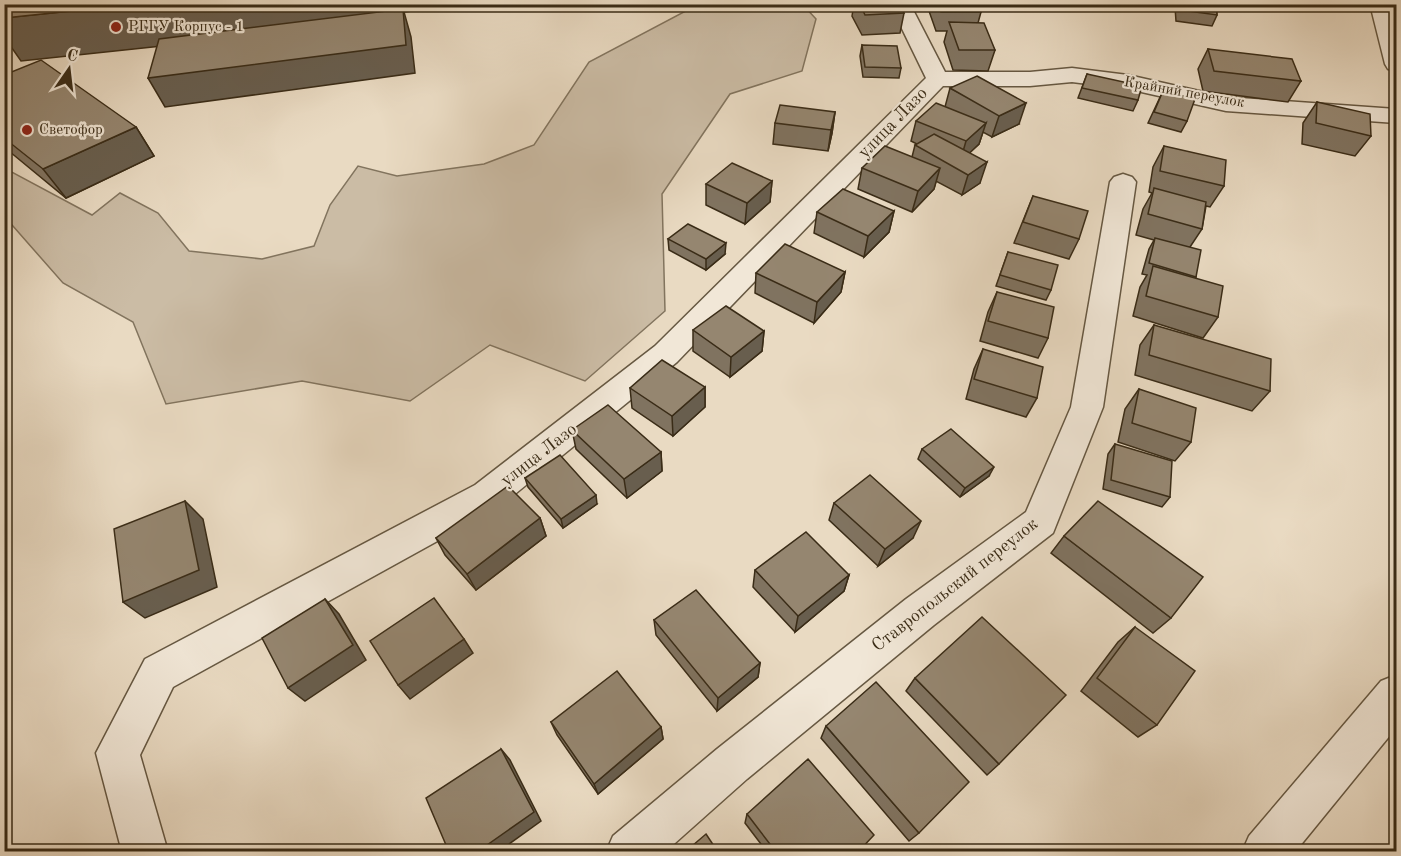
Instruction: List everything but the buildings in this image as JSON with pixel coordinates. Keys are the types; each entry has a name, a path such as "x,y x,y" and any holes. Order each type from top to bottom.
{"street":[{"name":"улица Лазо","path":"145,852 118,753 159,673 487,496 666,354 937,79 900,4"},
{"path":"1380,4 1396,64"},
{"name":"Крайний переулок","path":"937,79 1030,79 1072,75 1128,82 1226,104 1396,116"},
{"name":"Ставропольский переулок","path":"629,852 732,764 920,612 1040,522 1087,407 1123,182"},
{"path":"1265,852 1396,696"}],"shaded area":[{"path":"697,5 803,5 816,19 802,71 730,94 662,194 665,311 585,381 490,345 410,401 302,381 166,404 133,322 63,283 5,217 5,192 10,171 92,215 120,193 158,213 189,251 262,259 314,246 330,205 358,166 397,176 484,164 534,145 589,62"}],"place":[{"name":"РГГУ Корпус - 1","path":"116,27"},
{"name":"Светофор","path":"27,130"}]}
